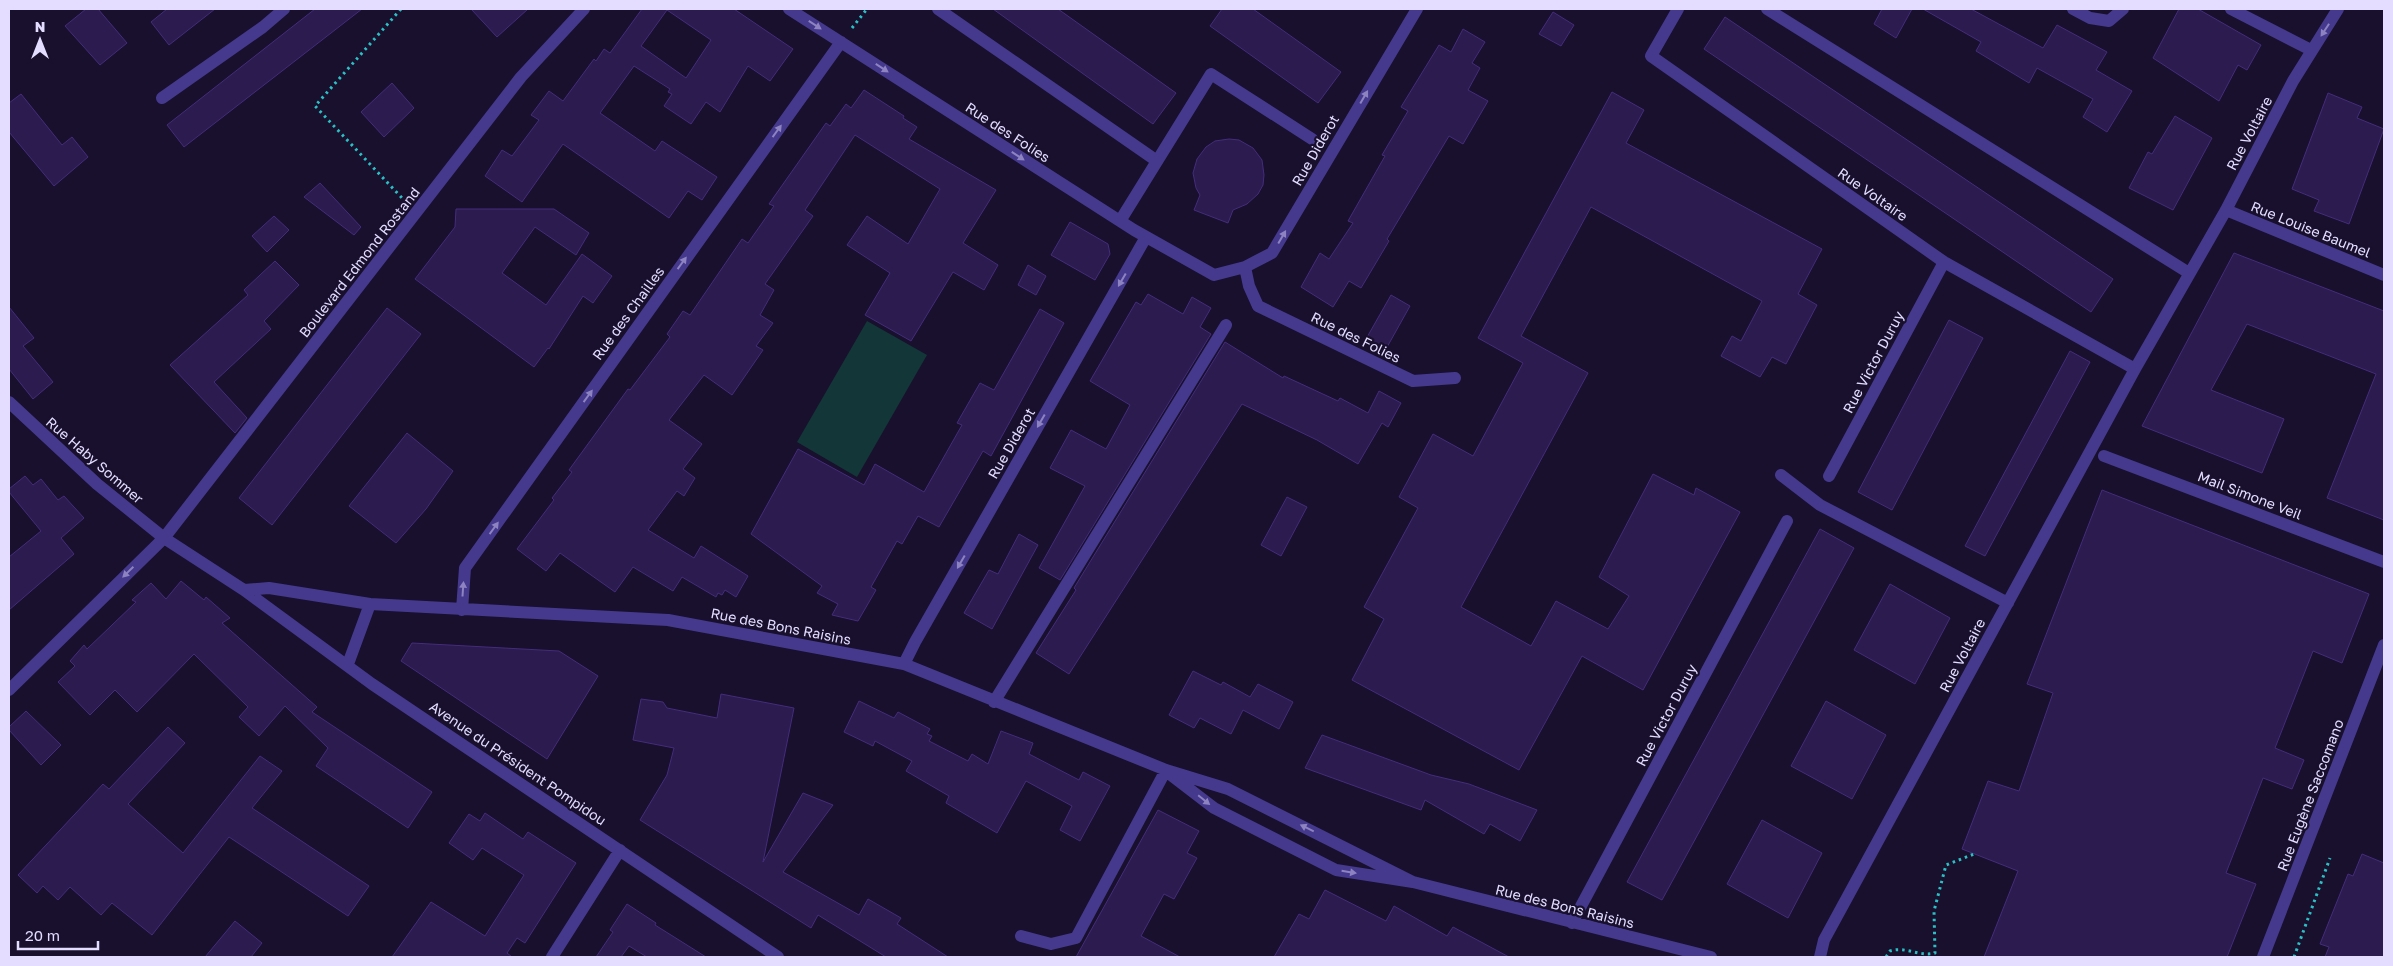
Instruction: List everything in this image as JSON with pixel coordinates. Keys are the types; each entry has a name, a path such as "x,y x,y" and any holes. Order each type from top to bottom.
{"street":[{"path":"162,98 263,27 284,9"},
{"name":"Boulevard Edmond Rostand","path":"9,690 164,538 521,77 584,9"},
{"name":"Rue des Folies","path":"789,9 1120,221 1214,275"},
{"path":"938,9 1157,161"},
{"name":"Rue Diderot","path":"1214,275 1245,267 1272,253 1417,9"},
{"name":"Rue Voltaire","path":"1678,9 1650,56 1944,262 2135,369"},
{"path":"1767,9 2189,274"},
{"path":"2073,9 2090,18 2109,22 2123,9"},
{"path":"2231,9 2311,50"},
{"name":"Rue Voltaire","path":"1820,957 1824,940 2135,369 2226,210 2293,81 2338,9"},
{"name":"Rue des Chailles","path":"462,610 465,568 840,42"},
{"path":"1120,221 1211,74 1312,139"},
{"name":"Rue Louise Baumel","path":"2226,210 2384,275"},
{"name":"Rue Diderot","path":"904,664 1146,237"},
{"name":"Rue Victor Duruy","path":"1829,476 1944,262"},
{"name":"Rue des Folies","path":"1245,267 1249,286 1258,306 1413,381 1455,378"},
{"path":"994,702 1226,325"},
{"name":"Rue Haby Sommer","path":"9,402 97,484 164,538"},
{"name":"Mail Simone Veil","path":"2104,456 2384,562"},
{"path":"1781,475 1820,504 2008,603"},
{"name":"Rue Victor Duruy","path":"1572,924 1787,522"},
{"path":"164,538 244,590"},
{"name":"Rue des Bons Raisins","path":"244,590 269,588 370,604 668,620 904,664 994,702 1121,750 1166,770 1228,789 1413,882"},
{"name":"Avenue du Président Pompidou","path":"244,590 348,664 372,684 778,957"},
{"path":"348,664 370,604"},
{"name":"Rue Eugène Saccomano","path":"2263,957 2384,644"},
{"path":"1021,936 1051,944 1076,938 1166,770"},
{"name":"Rue des Bons Raisins","path":"1166,770 1214,808 1336,870 1413,882 1572,924 1711,957"},
{"path":"552,957 620,850"}],"path":[{"path":"401,9 315,106 416,213"},
{"path":"1886,957 1890,951 1898,948 1929,955 1935,953 1934,911 1946,865 1974,854"},
{"path":"2294,957 2330,858"}],"green space":[{"path":"867,321 927,355 857,477 797,442"}],"building":[{"path":"86,9 98,9 127,43 100,65 65,26"},
{"path":"167,9 215,9 169,45 151,22"},
{"path":"315,9 362,9 184,147 167,125"},
{"path":"471,9 528,9 497,37"},
{"path":"642,9 734,9 793,49 770,81 748,66 720,112 706,102 691,124 664,106 672,94 668,92 670,89 634,66 600,113 655,151 662,141 717,177 702,200 688,191 669,218 563,144 522,202 485,176 502,150 512,156 539,120 531,115 549,91 563,101 594,59 596,61 604,49 610,53","holes":["667,10 711,40 686,78 641,46"]},
{"path":"993,9 1058,9 1176,93 1153,124"},
{"path":"1222,9 1253,9 1341,72 1318,103 1210,26"},
{"path":"1882,9 1912,9 1896,38 1874,24"},
{"path":"1923,9 1971,9 2043,48 2057,25 2107,52 2096,70 2132,91 2107,132 2083,117 2093,99 2037,68 2029,83 1976,51 1981,42"},
{"path":"2179,9 2198,9 2261,45 2247,70 2238,65 2219,101 2153,58"},
{"path":"1553,12 1574,25 1561,46 1539,34"},
{"path":"1725,17 2113,279 2091,312 1704,49"},
{"path":"1463,29 1485,42 1472,63 1480,68 1468,90 1488,101 1463,144 1449,136 1387,239 1389,241 1361,288 1349,281 1333,307 1301,287 1320,253 1329,259 1353,223 1348,221 1385,156 1382,155 1408,111 1401,107 1439,45 1451,52"},
{"path":"392,83 414,108 384,137 361,112"},
{"path":"864,90 904,116 903,118 917,127 909,139 996,190 963,243 998,265 984,290 953,272 911,341 865,315 890,273 847,245 867,216 908,244 940,189 855,135 805,210 813,216 765,284 774,290 760,315 773,323 756,346 763,350 732,395 704,375 669,420 702,444 683,469 695,478 684,496 677,491 648,530 694,558 701,546 748,576 736,597 725,590 722,595 718,593 716,597 682,577 673,591 633,567 615,592 560,553 546,571 517,549 554,500 552,498 572,472 569,470 628,389 630,390 670,337 667,334 683,311 690,315 742,239 748,243 774,206 769,204 826,123 830,126 846,104 851,108"},
{"path":"1612,92 1644,110 1626,143 1822,249 1798,294 1817,305 1786,364 1772,357 1760,377 1721,356 1732,336 1741,341 1762,301 1591,207 1521,336 1588,373 1461,607 1531,646 1556,601 1608,629 1629,596 1599,577 1653,474 1694,495 1696,488 1740,512 1643,690 1582,656 1519,770 1352,680 1384,619 1364,607 1418,508 1399,497 1433,434 1473,456 1523,363 1478,338"},
{"path":"2328,93 2362,107 2357,118 2384,129 2349,224 2314,211 2319,200 2292,189"},
{"path":"21,94 62,145 72,137 88,157 54,186 9,132 9,103"},
{"path":"2175,116 2212,138 2173,210 2129,188 2148,152 2152,154"},
{"path":"1239,140 1253,148 1262,160 1264,175 1263,185 1258,194 1247,204 1233,210 1228,223 1194,210 1200,195 1196,188 1193,173 1197,159 1206,147 1215,141"},
{"path":"320,183 361,227 354,235 304,197"},
{"path":"456,209 554,209 589,233 576,255 535,227 502,273 546,305 582,254 612,276 593,303 583,296 549,349 534,367 415,279 455,227"},
{"path":"274,216 289,230 267,252 252,236"},
{"path":"1070,222 1108,244 1110,254 1095,280 1051,255"},
{"path":"2234,253 2384,311 2384,520 2327,498 2376,374 2247,324 2211,390 2284,419 2262,473 2142,426"},
{"path":"275,261 299,285 264,321 271,329 214,382 247,418 235,433 170,365 248,295 244,290"},
{"path":"1028,265 1046,276 1036,295 1018,285"},
{"path":"1148,294 1183,314 1192,297 1211,308 1200,327 1211,334 1060,580 1039,568 1085,486 1050,468 1071,430 1106,449 1130,405 1090,381 1136,302 1141,305"},
{"path":"1391,295 1410,306 1386,349 1366,339"},
{"path":"9,307 34,338 23,346 53,382 33,399 9,369"},
{"path":"387,308 421,334 272,525 239,498"},
{"path":"1040,309 1064,323 991,456 983,451 939,527 918,516 902,544 897,541 871,587 876,590 858,621 832,615 838,604 817,593 822,586 751,534 798,449 864,485 875,464 924,492 962,425 957,423 980,383 994,390"},
{"path":"1949,320 1983,338 1892,510 1858,492"},
{"path":"1225,342 1283,378 1284,376 1338,401 1340,398 1368,413 1379,391 1401,403 1388,427 1382,423 1358,464 1317,440 1242,404 1069,674 1036,653"},
{"path":"2070,351 2090,362 1985,556 1965,546"},
{"path":"407,433 453,471 426,509 396,543 349,506"},
{"path":"25,476 33,485 41,479 58,500 64,496 84,518 61,538 74,554 9,610 9,557 41,531 9,492 9,489"},
{"path":"2102,490 2369,594 2342,663 2313,651 2275,748 2304,760 2292,789 2263,778 2226,873 2256,884 2227,957 1984,957 2018,871 1962,849 1988,781 2019,791 2053,693 2027,684"},
{"path":"1287,497 1307,507 1281,556 1261,545"},
{"path":"1820,529 1854,548 1662,900 1627,882"},
{"path":"1019,534 1038,545 992,629 964,613 989,570 998,574"},
{"path":"181,581 204,600 206,597 230,618 222,623 317,707 312,712 432,792 408,828 316,766 328,748 285,706 259,736 239,717 248,707 194,654 137,712 115,690 90,715 58,682 75,666 70,661 84,645 87,649 136,602 132,600 151,583 166,599"},
{"path":"1890,584 1950,618 1915,684 1854,650"},
{"path":"412,643 559,651 598,676 547,759 401,661"},
{"path":"1193,671 1221,685 1223,682 1250,697 1258,684 1293,702 1279,729 1243,710 1231,734 1200,718 1194,728 1169,715"},
{"path":"721,694 794,708 763,862 803,793 833,805 783,872 859,915 868,899 901,918 897,924 948,957 886,957 818,915 811,928 640,820 667,775 674,748 633,740 641,699 663,702 667,708 717,718"},
{"path":"859,701 894,718 898,712 930,729 927,734 932,736 929,741 968,761 972,754 988,764 1001,731 1033,743 1029,754 1079,780 1083,772 1110,786 1080,841 1060,830 1072,806 1026,781 997,833 946,803 949,796 906,771 912,761 875,741 873,746 844,732"},
{"path":"1826,701 1886,735 1852,799 1791,766"},
{"path":"26,711 61,745 41,765 9,730 9,727"},
{"path":"168,727 185,743 128,804 183,853 260,756 282,771 252,808 369,886 348,916 229,837 152,935 112,903 101,915 70,887 58,900 43,886 37,893 18,875 103,784 109,789"},
{"path":"1322,735 1431,775 1469,784 1537,810 1520,841 1490,824 1484,834 1425,800 1421,810 1305,768"},
{"path":"1158,810 1199,831 1187,853 1197,858 1174,899 1164,894 1141,936 1180,957 1076,957"},
{"path":"485,813 523,839 528,832 576,863 525,943 517,938 507,953 512,957 392,957 431,902 485,936 524,875 482,848 473,860 449,843 469,814 480,821"},
{"path":"1762,820 1822,853 1788,918 1727,884"},
{"path":"2362,854 2384,863 2384,957 2325,957 2329,947 2320,944 2348,874 2353,876"},
{"path":"1325,890 1386,921 1394,906 1447,936 1453,927 1509,957 1274,957 1299,914 1309,919"},
{"path":"627,904 656,923 655,925 706,957 647,957 629,946 621,957 596,957 613,932 610,930"},
{"path":"235,921 262,943 251,957 205,957"}]}
